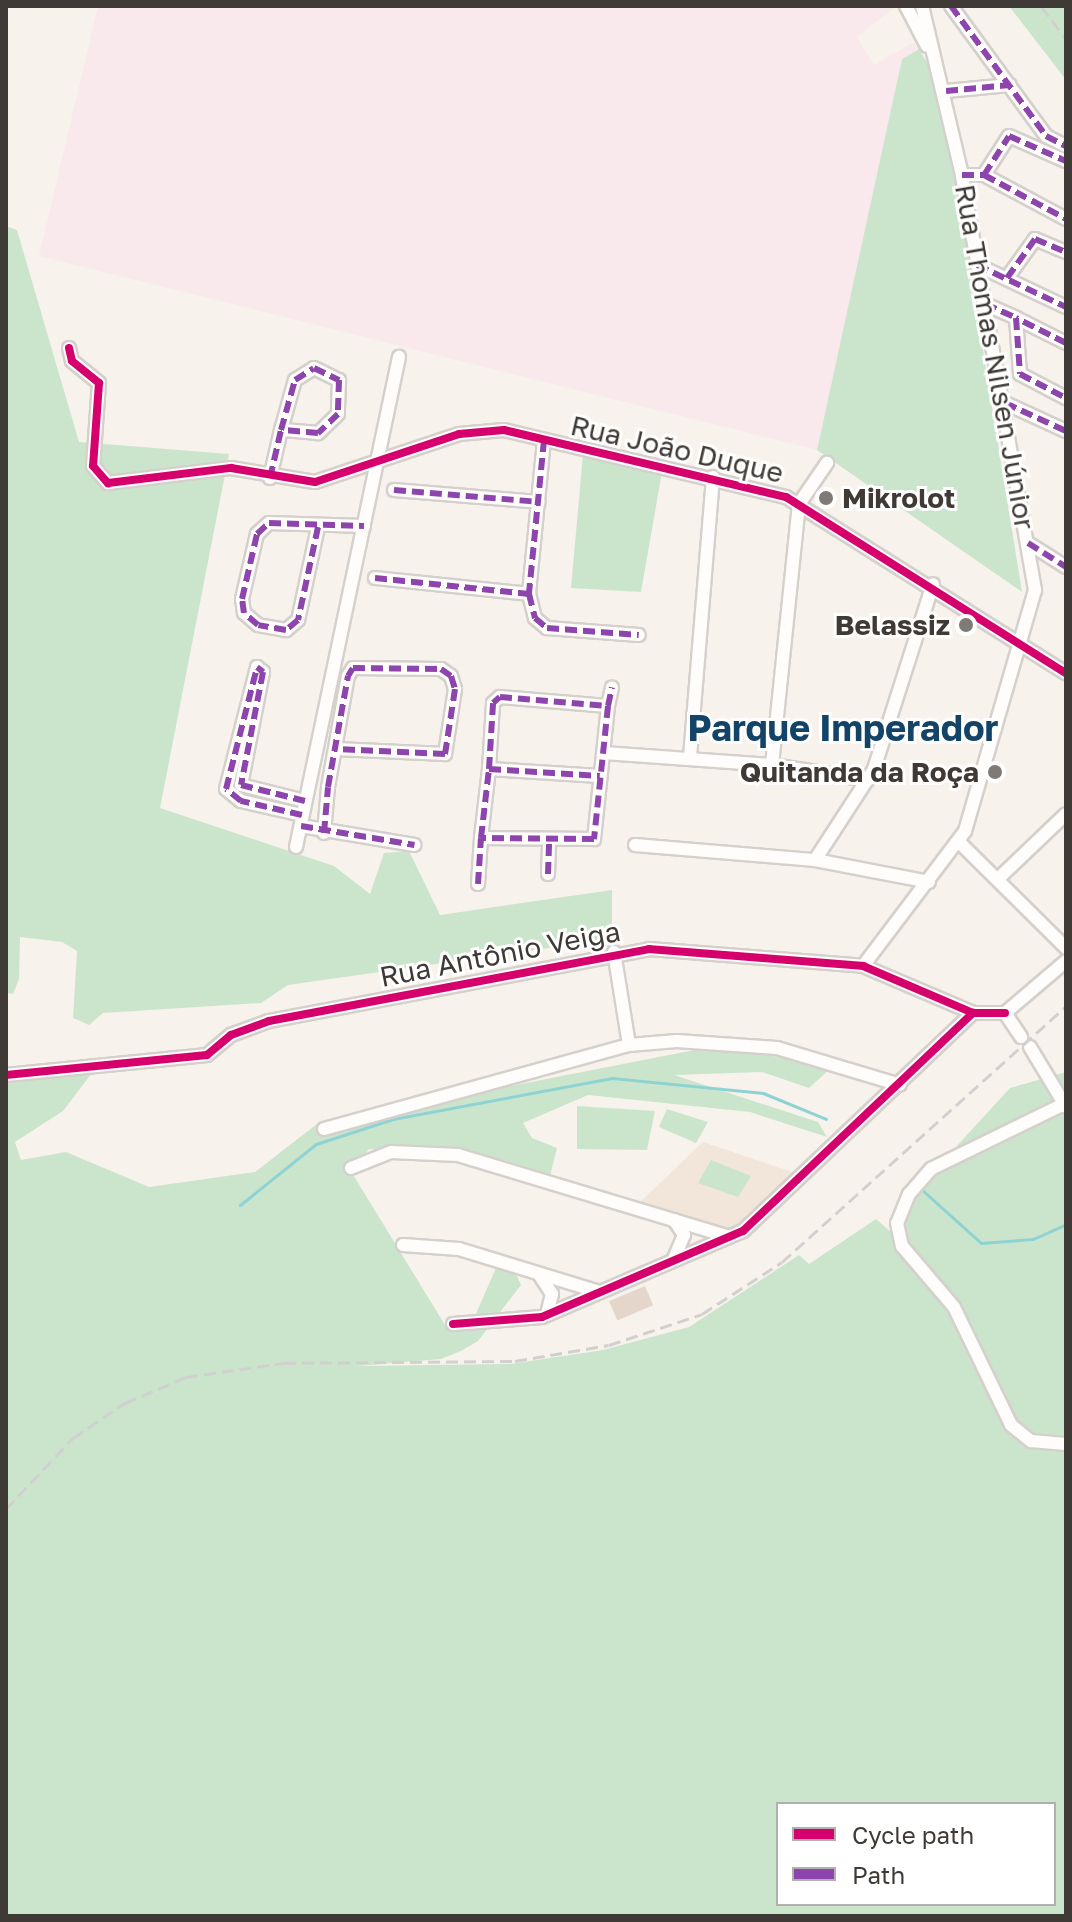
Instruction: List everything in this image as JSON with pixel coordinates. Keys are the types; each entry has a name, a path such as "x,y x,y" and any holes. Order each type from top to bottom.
{"street":[{"name":"Rua Thomas Nilsen Júnior","path":"906,6 941,73"},
{"name":"Rua Thomas Nilsen Júnior","path":"863,966 959,842 1035,590 1005,403 946,91 922,6"},
{"path":"951,6 1046,136 1066,146"},
{"path":"946,91 1010,85"},
{"path":"984,175 1009,136 1066,161"},
{"path":"962,175 984,175 1066,219"},
{"path":"1007,278 1035,239 1066,252"},
{"path":"977,265 1066,307"},
{"path":"985,304 1066,343"},
{"path":"1016,318 1020,374 1066,398"},
{"name":"Rua João Duque","path":"69,348 72,361 99,383 93,466 100,479 116,484 238,469 270,478 315,482 377,465 459,434 504,430 713,477 799,504 933,584 1066,673"},
{"path":"296,847 399,357"},
{"path":"270,478 281,430 299,374 314,368 339,380 341,408 332,426 318,433 281,430"},
{"path":"1005,403 1066,431"},
{"path":"548,441 529,594 535,618 547,628 639,635"},
{"path":"772,765 799,504 827,463"},
{"path":"690,757 713,477"},
{"path":"394,490 539,502"},
{"path":"318,527 298,620 286,630 258,625 244,613 242,599 257,534 269,523 318,527 364,526"},
{"path":"1028,543 1066,567"},
{"path":"375,578 529,594"},
{"path":"815,860 868,780 933,584"},
{"path":"305,801 241,785 263,672 257,667 226,789 241,801 302,820 324,833 414,845"},
{"path":"324,833 336,749 353,668 441,669 451,676 455,689 445,754 336,749"},
{"path":"481,838 594,839 612,687"},
{"path":"478,884 496,698 608,706"},
{"path":"604,753 772,765 868,780"},
{"path":"489,769 600,776"},
{"path":"1000,877 1066,814"},
{"path":"548,874 549,841"},
{"path":"959,842 1000,877 1066,948"},
{"path":"635,845 815,860 929,882"},
{"name":"Rua Antônio Veiga","path":"6,1075 207,1055 231,1035 269,1021 614,952 649,949 863,966 973,1013 1005,1013"},
{"path":"614,952 629,1045"},
{"path":"1066,961 1005,1013 1065,1105 931,1169 909,1194 897,1223 902,1246 954,1307 1011,1425 1031,1441 1066,1444"},
{"path":"453,1324 547,1314 729,1237 756,1221 973,1013"},
{"path":"324,1129 629,1045 723,1041 777,1048 900,1085"},
{"path":"351,1168 391,1152 430,1151 729,1237"},
{"path":"670,1262 684,1235 674,1220"},
{"path":"403,1245 459,1249 600,1292"},
{"path":"539,1274 552,1294 547,1314"}],"shaded area":[{"path":"98,6 897,6 857,37 874,65 914,42 919,49 902,59 817,450 39,256"},
{"path":"703,1142 795,1173 731,1232 638,1204"}],"green space":[{"path":"1009,6 1066,6 1066,80"},
{"path":"919,49 940,84 1022,592 817,450 902,59"},
{"path":"6,226 17,230 79,442 229,454 160,808 334,866 370,894 384,853 409,851 440,915 612,890 612,939 288,985 261,1003 103,1013 89,1025 73,1018 77,951 62,942 20,937 19,979 13,994 6,993"},
{"path":"583,454 663,466 641,592 571,588"},
{"path":"720,1045 831,1068 809,1088 762,1072 674,1075 818,1122 827,1137 750,1112 588,1095 523,1123 532,1138 557,1148 550,1176 505,1160 369,1149 352,1173 445,1325 475,1316 496,1268 515,1272 521,1285 478,1341 461,1351 441,1359 357,1366 510,1364 603,1350 689,1327 799,1255 809,1264 876,1219 900,1240 910,1197 1010,1088 1066,1072 1066,1916 6,1916 6,1081 92,1073 63,1111 15,1142 21,1160 66,1152 149,1187 255,1172 317,1124"},
{"path":"577,1106 655,1111 647,1150 577,1149"},
{"path":"667,1109 708,1122 696,1143 659,1127"},
{"path":"711,1160 751,1176 738,1197 698,1183"}],"building":[{"path":"645,1286 653,1305 617,1321 609,1301"}],"waterway":[{"path":"240,1205 316,1144 393,1119 612,1078 763,1093 826,1119"},
{"path":"921,1189 981,1243 1033,1239 1066,1224"}],"railway":[{"path":"1041,6 1066,39"},
{"path":"6,1509 73,1438 125,1403 186,1377 284,1363 515,1361 609,1345 702,1314 782,1262 1066,1006"}],"marked path":[{"path":"951,6 1046,136 1066,146"},
{"path":"946,91 1010,85"},
{"path":"984,175 1009,136 1066,161"},
{"path":"962,175 984,175 1066,219"},
{"path":"1007,278 1035,239 1066,252"},
{"path":"977,265 1066,307"},
{"path":"985,304 1016,318"},
{"path":"1066,343 1016,318 1020,374 1066,398"},
{"path":"314,368 339,380 338,414 318,433 281,430 295,380 314,368"},
{"path":"1005,403 1066,431"},
{"path":"270,478 281,430"},
{"path":"544,440 529,594 535,618 547,628 639,635"},
{"path":"394,490 539,502"},
{"path":"318,527 298,620 286,630 258,625 244,613 242,599 257,534 269,523 364,526"},
{"path":"1028,543 1066,567"},
{"path":"375,578 529,594"},
{"path":"302,815 241,801 226,789 257,667 263,672 241,785 305,801"},
{"path":"324,833 328,787 348,676 353,668 441,669 451,676 455,689 445,754 336,749"},
{"path":"608,706 612,687"},
{"path":"478,884 481,838 489,769 493,703 500,697 608,706 594,839 481,838"},
{"path":"489,769 600,776"},
{"path":"301,826 414,845"},
{"path":"548,874 549,841"}],"cycle path":[{"path":"69,348 72,361 99,383 93,466 108,483 231,468 315,482 459,434 504,430 786,497 1066,673"},
{"path":"6,1075 207,1055 231,1035 269,1021 649,949 863,966 973,1013 1005,1013"},
{"path":"453,1324 542,1317 743,1231 973,1013"}],"place":[{"name":"Mikrolot","path":"826,498"},
{"name":"Belassiz","path":"966,625"},
{"name":"Quitanda da Roça","path":"995,772"}],"district":[{"name":"Parque Imperador","path":"843,728"}]}
